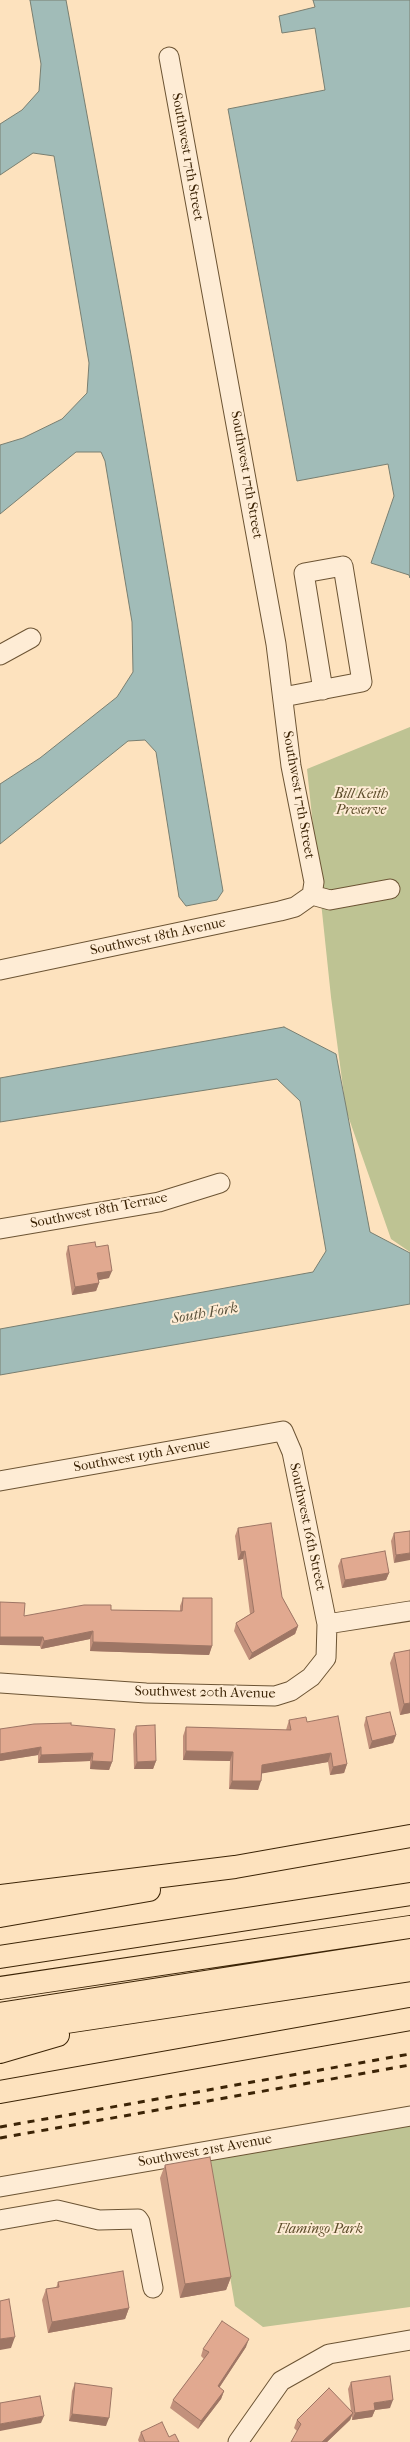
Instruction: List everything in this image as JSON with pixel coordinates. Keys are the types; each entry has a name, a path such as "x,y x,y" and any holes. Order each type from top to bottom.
{"highway":[{"path":"0,1896 235,1867 410,1836"},
{"path":"0,1916 134,1894 235,1867"},
{"path":"0,1958 410,1894"},
{"path":"0,1988 410,1927"},
{"path":"0,2014 410,1950"},
{"path":"0,2032 129,2014 410,1970"},
{"path":"0,2052 129,2014"},
{"path":"0,2092 410,2019"}],"street":[{"name":"Southwest 17th Street","path":"169,57 276,644 290,766 314,882 312,895"},
{"path":"283,697 323,690 362,682 343,566 304,573 323,690"},
{"path":"0,655 31,638"},
{"path":"312,895 330,900 390,889"},
{"name":"Southwest 18th Avenue","path":"0,970 280,911 295,907 312,895"},
{"name":"Southwest 18th Terrace","path":"0,1229 159,1202 220,1183"},
{"name":"Southwest 19th Avenue","path":"0,1480 283,1432"},
{"name":"Southwest 16th Street","path":"283,1432 292,1452 328,1624"},
{"path":"328,1624 410,1611"},
{"name":"Southwest 20th Avenue","path":"0,1683 146,1693 275,1696 291,1691 311,1677 326,1658 328,1624"},
{"name":"Southwest 21st Avenue","path":"0,2187 410,2116"},
{"path":"0,2220 58,2210 99,2220 138,2220 140,2222 153,2288"},
{"path":"238,2442 281,2381 329,2354 410,2340"}],"green space":[{"name":"Bill Keith Preserve","path":"410,727 410,1252 391,1239 346,1110 331,997 307,769"},
{"name":"Flamingo Park","path":"410,2124 410,2307 263,2327 235,2306 210,2158"}],"water":[{"path":"30,0 66,0 131,355 223,891 217,900 186,906 179,897 156,752 145,740 128,741 0,844 0,784 40,758 117,697 133,672 132,622 105,461 101,452 76,452 0,514 0,445 23,438 62,419 87,393 89,363 54,156 33,153 0,175 0,124 22,110 39,91 41,64"},
{"path":"313,0 410,0 410,578 409,575 371,563 394,496 388,464 297,481 228,109 325,90 315,28 282,33 279,16 315,7"},
{"name":"South Fork","path":"284,1027 336,1054 370,1232 410,1253 410,1304 0,1375 0,1329 313,1272 326,1251 300,1101 277,1079 0,1122 0,1078"}],"building":[{"path":"95,1242 96,1247 108,1245 112,1271 97,1273 99,1283 75,1287 68,1246"},
{"path":"271,1523 282,1597 298,1626 252,1653 236,1623 254,1612 245,1551 241,1552 238,1528"},
{"path":"410,1531 410,1553 396,1555 394,1533"},
{"path":"385,1551 389,1573 345,1580 341,1559"},
{"path":"183,1598 212,1598 212,1646 93,1642 93,1631 44,1641 43,1637 0,1637 0,1602 25,1603 24,1616 84,1605 111,1605 111,1610 182,1611"},
{"path":"410,1650 410,1703 404,1704 394,1653"},
{"path":"390,1712 396,1735 372,1741 366,1717"},
{"path":"338,1716 347,1764 333,1767 331,1753 262,1765 261,1781 232,1781 233,1752 186,1751 186,1727 291,1730 289,1720 306,1717 307,1722"},
{"path":"71,1723 71,1725 115,1729 112,1762 92,1761 93,1753 41,1755 41,1747 0,1754 0,1729 34,1724"},
{"path":"155,1725 156,1761 137,1762 136,1726"},
{"path":"210,2157 231,2277 185,2284 165,2165"},
{"path":"123,2271 129,2308 52,2322 46,2289 59,2287 58,2282"},
{"path":"9,2299 15,2337 0,2339 0,2301"},
{"path":"222,2321 249,2339 218,2386 224,2391 201,2421 173,2400 209,2352 203,2349"},
{"path":"390,2376 393,2400 374,2403 375,2410 355,2413 351,2382"},
{"path":"75,2383 112,2388 109,2418 72,2414"},
{"path":"329,2388 353,2413 322,2442 291,2442 301,2424 297,2420"},
{"path":"40,2396 44,2416 0,2424 0,2403"},
{"path":"162,2422 169,2437 175,2434 179,2442 145,2442 141,2432"}],"railway":[{"path":"0,2127 410,2054"},
{"path":"0,2138 410,2065"}]}
